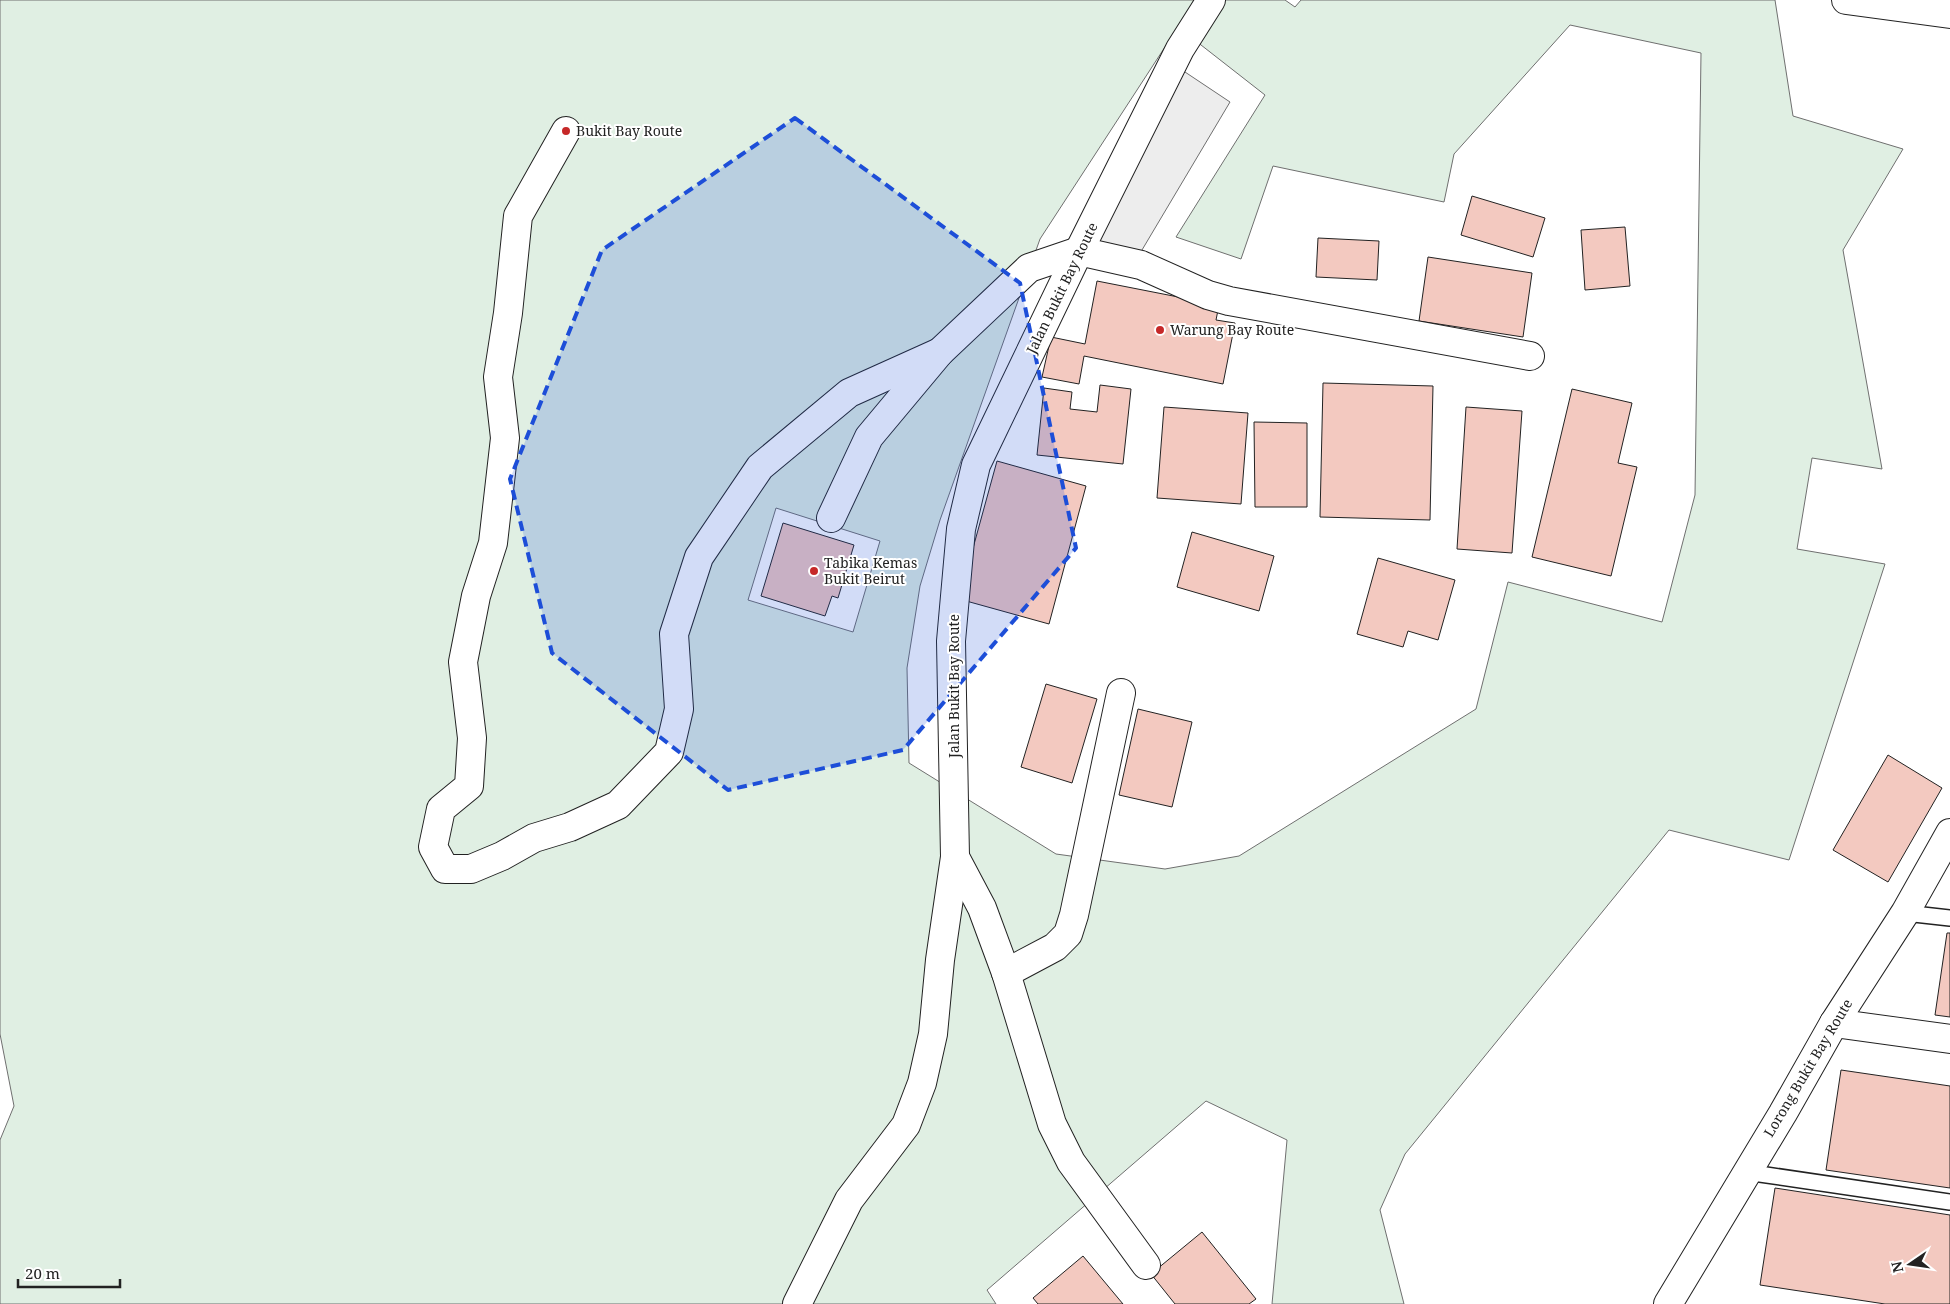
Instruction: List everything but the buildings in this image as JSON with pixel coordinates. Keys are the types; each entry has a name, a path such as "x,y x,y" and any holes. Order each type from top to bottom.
{"street":[{"name":"Jalan Bukit Bay Route","path":"797,1304 849,1200 906,1125 922,1083 932,1034 940,960 955,857 951,641 961,528 976,465 1079,251 1180,49 1211,0"},
{"path":"1846,0 1950,14"},
{"path":"566,130 518,216 498,377 505,438 493,543 476,596 463,662 472,738 470,786 441,809 433,847 444,869 471,869 502,856 534,838 570,827 618,805 663,759 669,752 679,710 674,634 698,557 760,467 849,393 940,352"},
{"path":"831,518 869,437 940,352 1029,268 1079,251 1141,266 1208,295 1229,301 1530,356"},
{"path":"1006,973 1055,947 1068,934 1074,915 1121,693"},
{"name":"Lorong Bukit Bay Route","path":"1668,1304 1783,1113 1834,1022 1905,912 1950,833"},
{"path":"955,857 982,908 1006,973 1052,1124 1071,1162 1146,1265"},
{"path":"1834,1022 1950,1039"}],"lane":[{"path":"1905,912 1950,918"},
{"path":"1746,1172 1950,1202"}],"highlighted area":[{"path":"795,118 1020,283 1076,548 903,750 728,790 552,653 510,479 602,250"}],"green space":[{"path":"0,0 1285,0 1295,7 1301,0 1775,0 1793,116 1903,149 1843,250 1882,469 1812,458 1797,549 1885,564 1789,860 1669,830 1405,1154 1380,1210 1404,1304 1272,1304 1287,1140 1206,1101 987,1290 996,1304 0,1304 0,1140 14,1106 0,1034","holes":["1570,25 1701,53 1695,495 1662,622 1508,582 1476,709 1239,856 1165,869 1056,854 909,763 907,668 920,586 940,520 1040,239 1178,27 1265,95 1176,237 1241,259 1273,166 1444,202 1454,154","776,508 880,541 853,632 748,600"]}],"shaded area":[{"path":"1182,70 1230,102 1139,255 1093,239"}],"place":[{"name":"Bukit Bay Route","path":"566,131"},
{"name":"Warung Bay Route","path":"1160,330"},
{"name":"Tabika Kemas Bukit Beirut","path":"814,571"}]}
